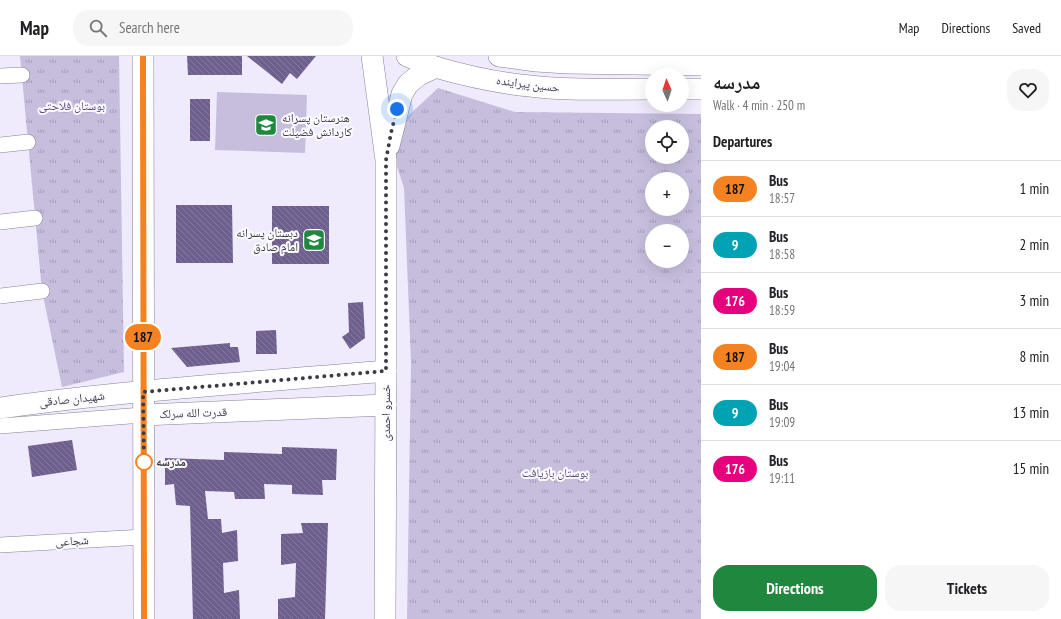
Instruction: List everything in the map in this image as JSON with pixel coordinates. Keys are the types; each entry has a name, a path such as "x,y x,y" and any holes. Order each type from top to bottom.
{"street":[{"path":"143,56 144,619"},
{"path":"372,56 386,160"},
{"name":"حسین پیراینده","path":"407,56 436,67 500,82 563,89 645,89"},
{"name":"حسین پیراینده","path":"499,56 567,63 701,64"},
{"path":"386,160 391,133 402,94 408,84 418,75 436,67"},
{"path":"0,76 22,75"},
{"path":"689,89 701,89"},
{"path":"0,145 28,142"},
{"name":"خسرو احمدی","path":"385,619 386,160"},
{"path":"0,222 35,218"},
{"path":"0,296 42,290"},
{"name":"قدرت الله سرلک","path":"143,392 386,371"},
{"name":"شهیدان صادقی","path":"0,408 52,400 143,392"},
{"name":"قدرت الله سرلک","path":"0,426 143,415 386,405"},
{"name":"شجاعی","path":"0,545 144,537"}],"green space":[{"name":"بوستان فلاحتی","path":"20,56 119,56 124,372 62,387 42,291"},
{"name":"بوستان بازیافت","path":"438,88 515,112 701,114 701,619 407,619 411,362 404,188 395,160 408,116"},
{"path":"217,92 307,95 305,153 215,150"}],"building":[{"path":"187,56 242,56 242,75 188,75"},
{"path":"247,56 316,56 297,79 290,73 282,84"},
{"path":"190,99 210,99 210,141 190,141"},
{"path":"176,205 232,205 233,263 176,263"},
{"path":"272,206 329,206 329,264 272,264"},
{"path":"363,302 365,338 350,349 342,337 349,332 348,303"},
{"path":"276,330 277,354 256,354 256,331"},
{"path":"230,343 230,347 238,347 240,362 187,367 171,348"},
{"path":"72,440 77,470 32,477 28,446"},
{"path":"282,447 337,449 336,480 322,480 323,495 292,494 292,485 264,484 265,499 235,499 234,492 205,491 208,519 221,519 222,533 237,530 238,561 223,563 224,593 239,590 240,619 193,619 190,506 176,505 174,484 165,485 165,458 224,460 224,452 282,454"},
{"path":"301,523 328,523 325,619 278,619 278,599 295,597 296,563 281,565 281,534 303,533"}],"bus line":[{"name":"187","path":"143,56 144,619"}],"place":[{"name":"هنرستان پسرانه کاردانش فضیلت","path":"266,125"},
{"name":"دبستان پسرانه امام صادق","path":"314,240"},
{"name":"مدرسه","path":"144,462"}],"route":[{"path":"144,462 143,392 386,371 386,160 397,109"}]}
